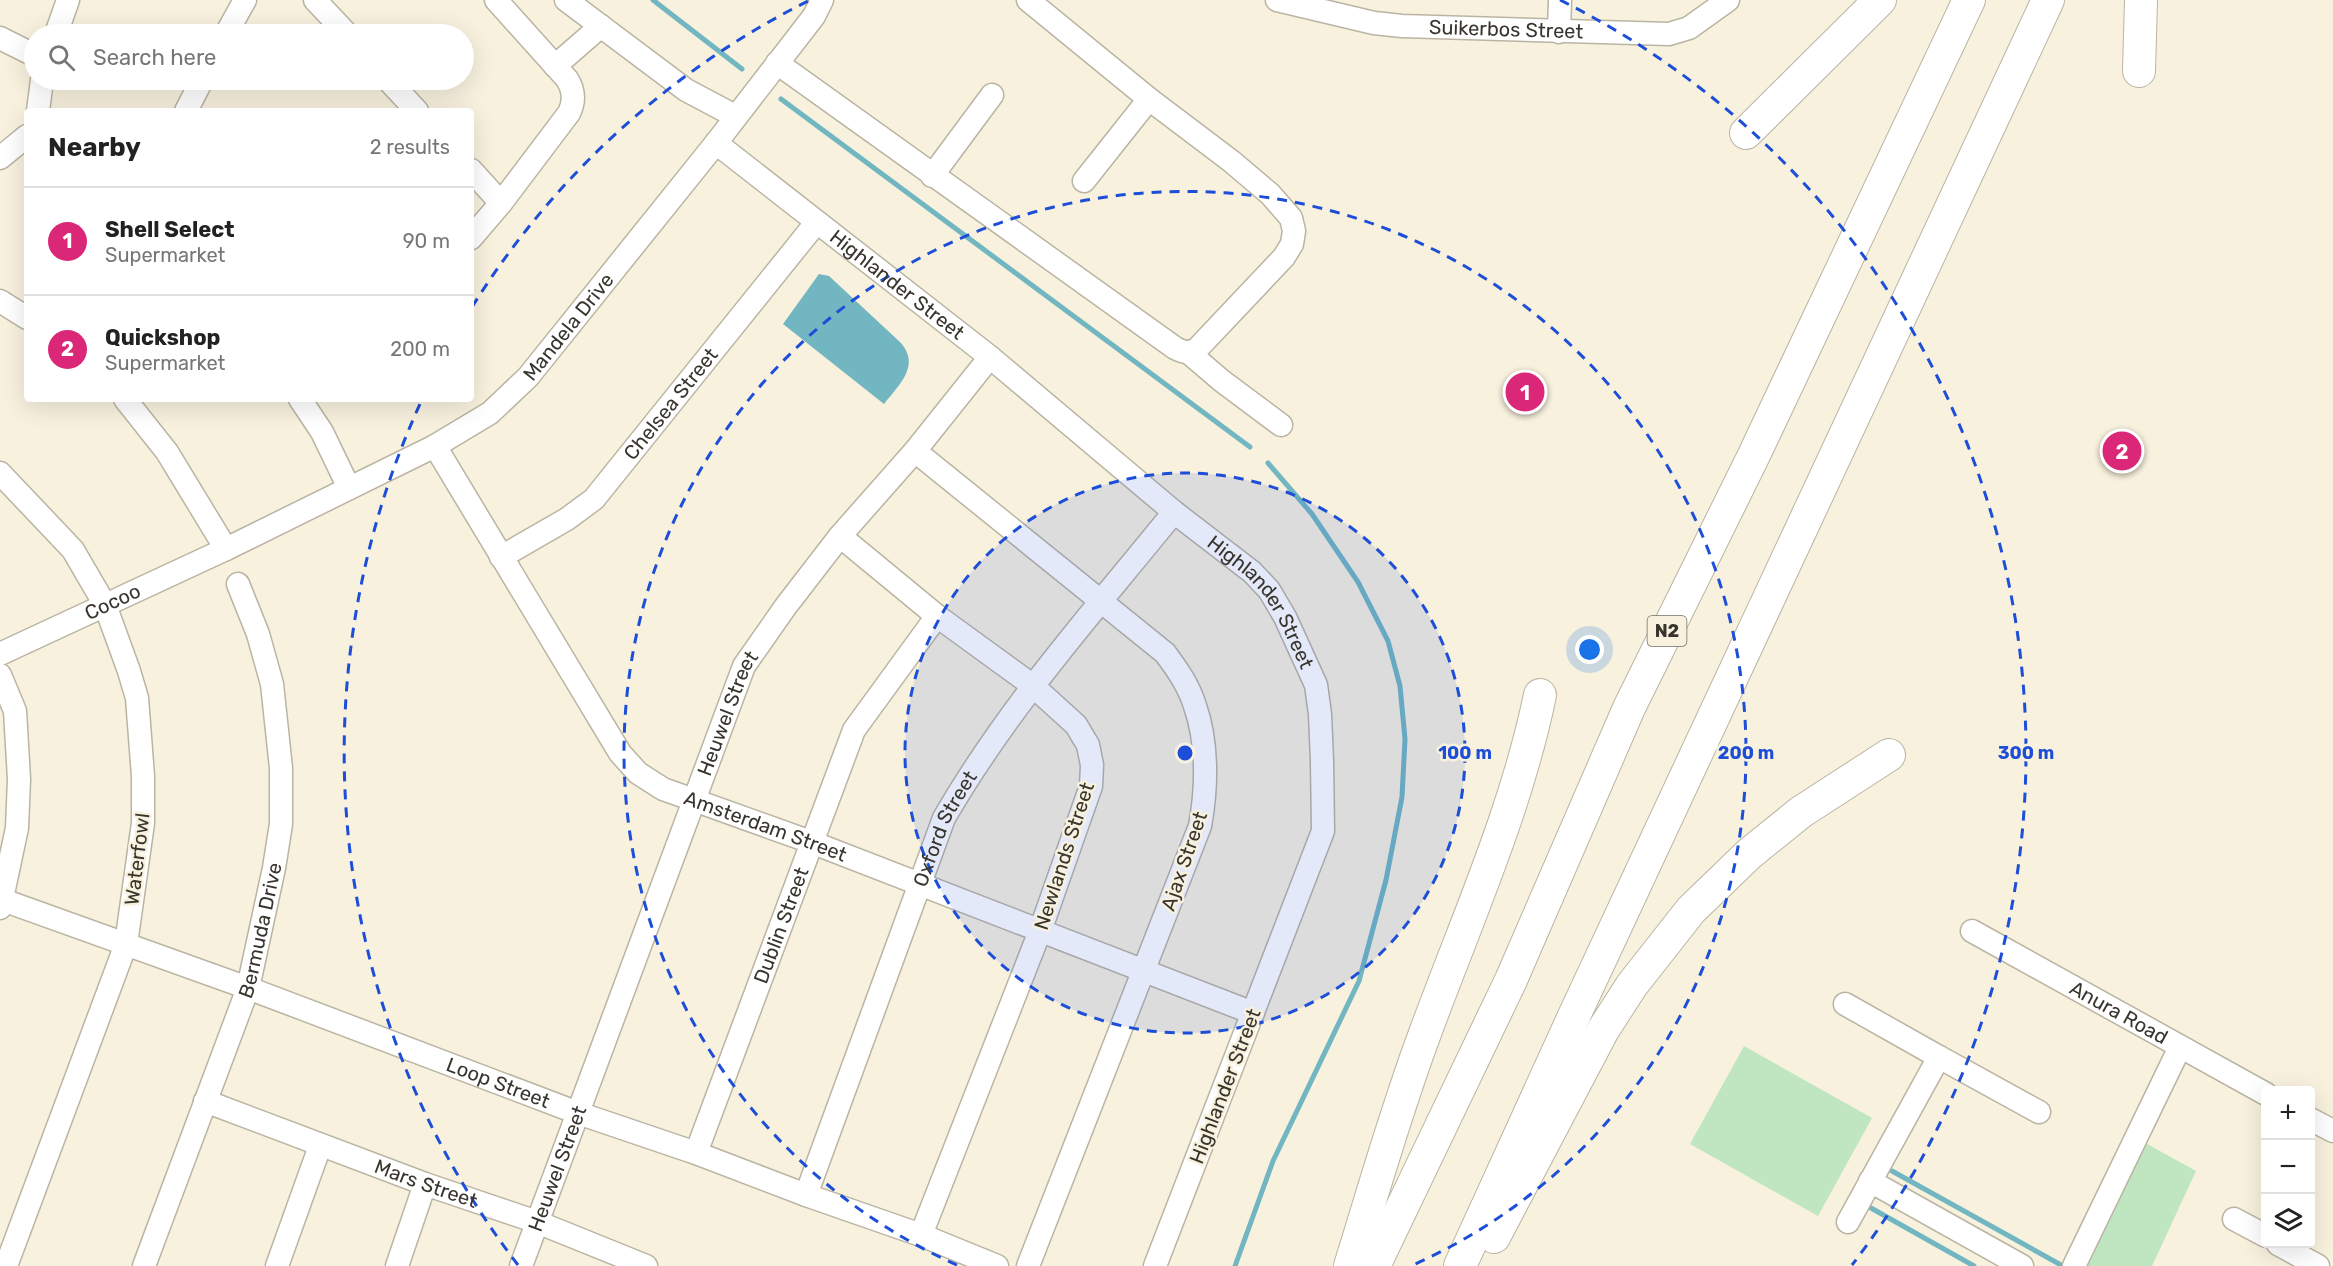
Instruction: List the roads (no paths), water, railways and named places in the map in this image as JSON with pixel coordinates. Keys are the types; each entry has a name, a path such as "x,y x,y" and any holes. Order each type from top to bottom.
{"highway":[{"path":"1746,133 1880,0"},
{"name":"N2","path":"1374,1266 1511,980 1629,708 1753,457 1969,0"},
{"path":"1460,1266 1569,1027 2048,0"},
{"path":"2139,71 2141,0"},
{"path":"1350,1266 1423,1039 1530,744 1540,695"},
{"path":"1479,1266 1604,1030 1632,985 1691,910 1749,854 1784,826 1889,755"}],"street":[{"path":"60,24 68,0"},
{"path":"232,24 245,0"},
{"path":"315,0 338,24"},
{"path":"474,234 501,203 572,108 574,99 571,84 496,0"},
{"path":"566,0 686,90 740,110"},
{"name":"Mandela Drive","path":"226,549 435,446 490,413 528,377 716,143 814,16 822,0"},
{"path":"1028,0 1149,99 1232,161 1284,208 1293,224 1292,244 1284,257 1197,349 1188,352"},
{"name":"Suikerbos Street","path":"1277,0 1374,23 1402,26 1669,34 1681,32 1728,0"},
{"path":"1559,32 1560,0"},
{"path":"555,66 601,26"},
{"path":"0,38 24,50"},
{"path":"773,67 854,117 932,176 1175,348 1188,352 1281,425"},
{"path":"38,108 41,90"},
{"path":"190,108 198,90"},
{"path":"397,90 414,108"},
{"path":"932,176 992,95"},
{"path":"1084,181 1149,99"},
{"path":"0,158 24,138"},
{"name":"Highlander Street","path":"716,143 990,357 1174,512 1252,572 1269,590 1285,617 1316,685 1320,714 1323,831 1155,1266"},
{"path":"474,173 501,203"},
{"name":"Chelsea Street","path":"501,556 567,519 594,499 816,223"},
{"path":"0,301 24,316"},
{"name":"Heuwel Street","path":"521,1266 744,666 786,606 840,536 915,451 990,357"},
{"path":"126,402 167,452 226,549"},
{"path":"302,402 322,432 349,488"},
{"name":"Amsterdam Street","path":"435,446 620,753 638,773 663,789 811,842 1253,1014"},
{"name":"Ajax Street","path":"915,451 1165,653 1182,676 1195,705 1203,750 1205,782 1200,826 1028,1266"},
{"name":"Waterfowl","path":"0,473 73,549 105,605 137,698 143,776 143,823 126,944 6,1266"},
{"name":"Oxford Street","path":"806,1195 918,884 949,810 1032,686 1174,512"},
{"name":"Newlands Street","path":"840,536 938,616 1032,686 1077,725 1088,745 1092,765 1091,786 1040,932 921,1235"},
{"name":"Cocoo","path":"0,654 226,549"},
{"name":"Bermuda Drive","path":"144,1266 248,988 274,868 281,824 281,768 272,684 258,634 238,584"},
{"name":"Dublin Street","path":"696,1153 854,730 938,616"},
{"path":"0,675 15,711 19,779 16,828 1,902"},
{"name":"Loop Street","path":"1,902 248,988 578,1113 696,1153 921,1235 997,1266"},
{"name":"Anura Road","path":"1972,930 2261,1092"},
{"path":"1845,1004 2038,1112"},
{"path":"2074,1266 2180,1047"},
{"path":"1848,1222 1939,1057"},
{"name":"Mars Street","path":"205,1101 320,1146 537,1222 646,1266"},
{"path":"277,1266 320,1146"},
{"path":"1870,1181 2022,1266"},
{"path":"397,1266 425,1184"},
{"path":"2234,1219 2261,1234"},
{"path":"2285,1248 2318,1266"}],"water":[{"path":"819,274 829,276 907,351 909,360 905,375 884,404 783,324"}],"waterway":[{"path":"653,0 742,69"},
{"path":"781,99 1250,447"},
{"path":"1235,1266 1273,1161 1359,981 1386,880 1402,797 1405,739 1400,686 1388,641 1358,582 1312,514 1268,463"},
{"path":"1892,1171 2061,1265"},
{"path":"1871,1208 1974,1266"}],"place":[{"name":"Shell Select","path":"1525,392"},
{"name":"Quickshop","path":"2122,451"}]}
